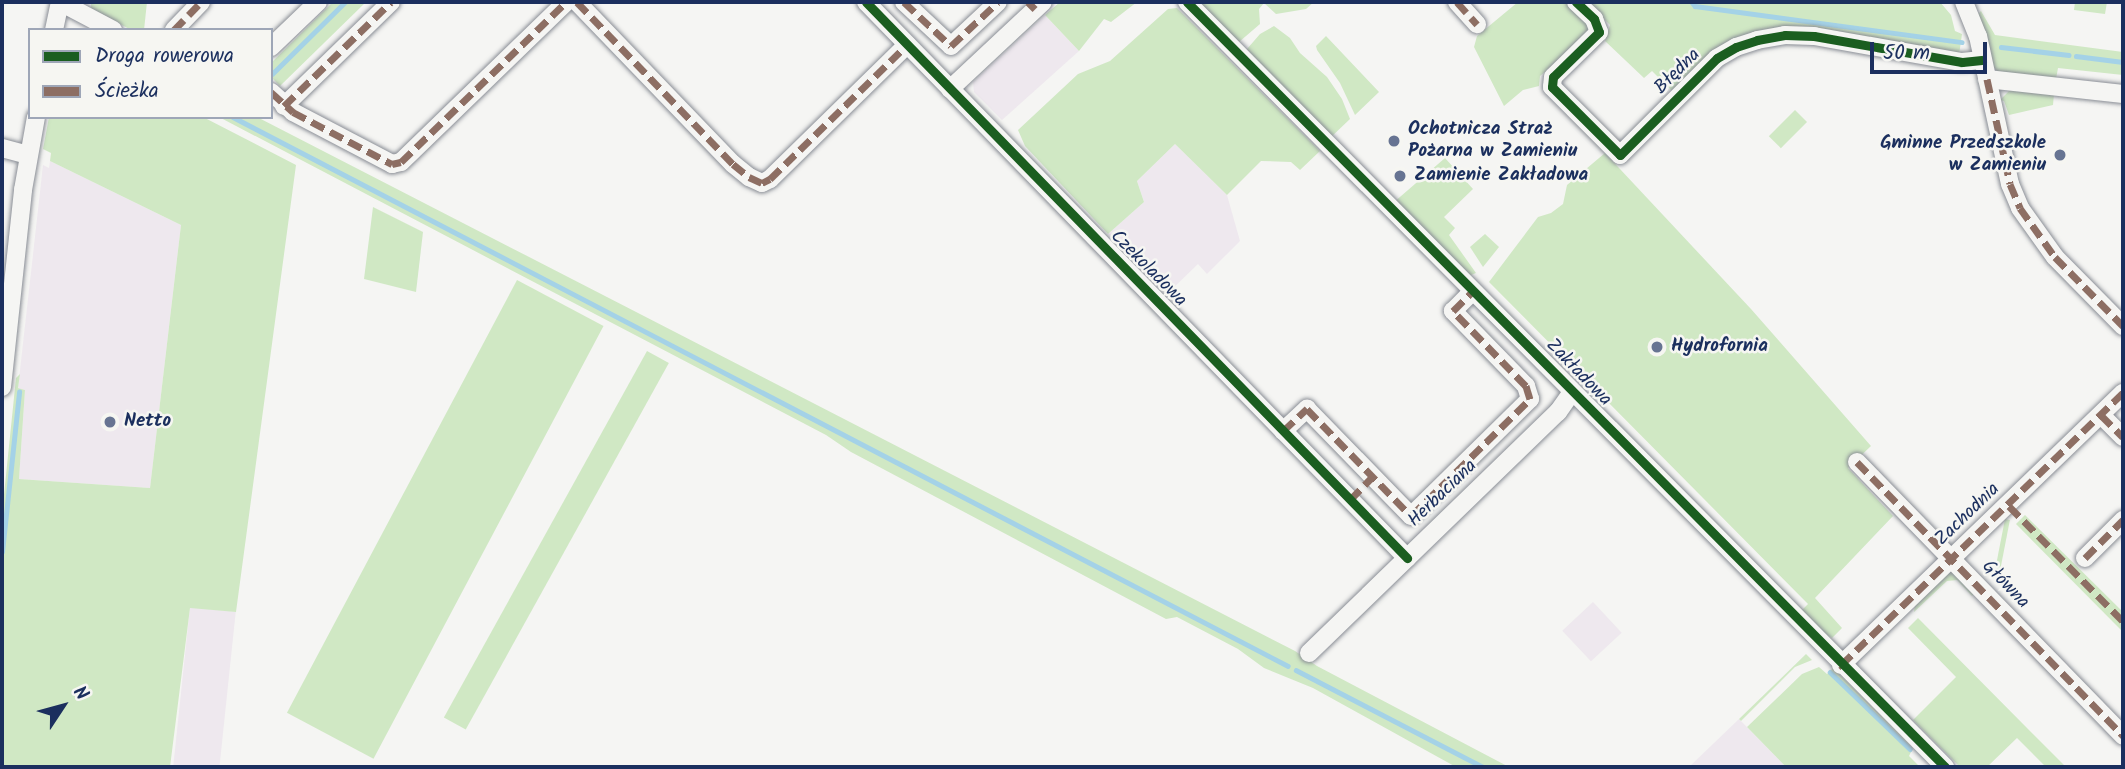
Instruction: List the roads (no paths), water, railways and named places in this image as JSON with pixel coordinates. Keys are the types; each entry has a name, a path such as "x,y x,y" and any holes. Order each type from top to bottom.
{"street":[{"path":"54,28 60,2 109,28"},
{"path":"176,28 201,2"},
{"path":"273,45 318,2"},
{"path":"285,106 391,2"},
{"path":"273,94 285,106 392,164 401,162 566,2"},
{"path":"578,2 733,164 749,177 762,183 770,180 902,39 910,8 951,46 998,2"},
{"name":"Czekoladowa","path":"866,2 1407,558"},
{"name":"Zakładowa","path":"1187,2 1945,767"},
{"path":"1457,2 1477,24"},
{"name":"Błędna","path":"1576,2 1594,19 1599,32 1553,77 1552,87 1620,155 1717,58 1736,47 1757,40 1785,35 1814,36 1962,62 1982,61"},
{"path":"1964,2 1974,25 2010,184 2020,208 2055,257 2123,326"},
{"path":"950,89 1035,4"},
{"path":"1987,79 2123,94"},
{"path":"2,387 28,155 36,119"},
{"path":"2,148 28,155"},
{"path":"1283,431 1307,409 1411,516 1530,399 1526,386 1452,311 1473,291"},
{"name":"Herbaciana","path":"1309,653 1558,412 1572,392"},
{"name":"Zachodnia","path":"1841,665 2123,393"},
{"path":"2101,415 2123,437"},
{"name":"Główna","path":"1857,462 2123,736"},
{"path":"1350,500 1373,476"},
{"path":"2085,558 2123,520"}],"waterway":[{"path":"273,73 345,2"},
{"path":"1692,2 1695,6 1962,42"},
{"path":"2001,47 2069,55"},
{"path":"2076,56 2123,62"},
{"path":"237,119 1288,666"},
{"path":"2,552 19,392"},
{"path":"1296,670 1483,767"},
{"path":"1830,672 1910,749"}],"place":[{"name":"Ochotnicza Straż Pożarna w Zamieniu","path":"1394,141"},
{"name":"Gminne Przedszkole w Zamieniu","path":"2060,155"},
{"name":"Zamienie Zakładowa","path":"1400,176"},
{"name":"Hydrofornia","path":"1657,347"},
{"name":"Netto","path":"110,422"}]}
